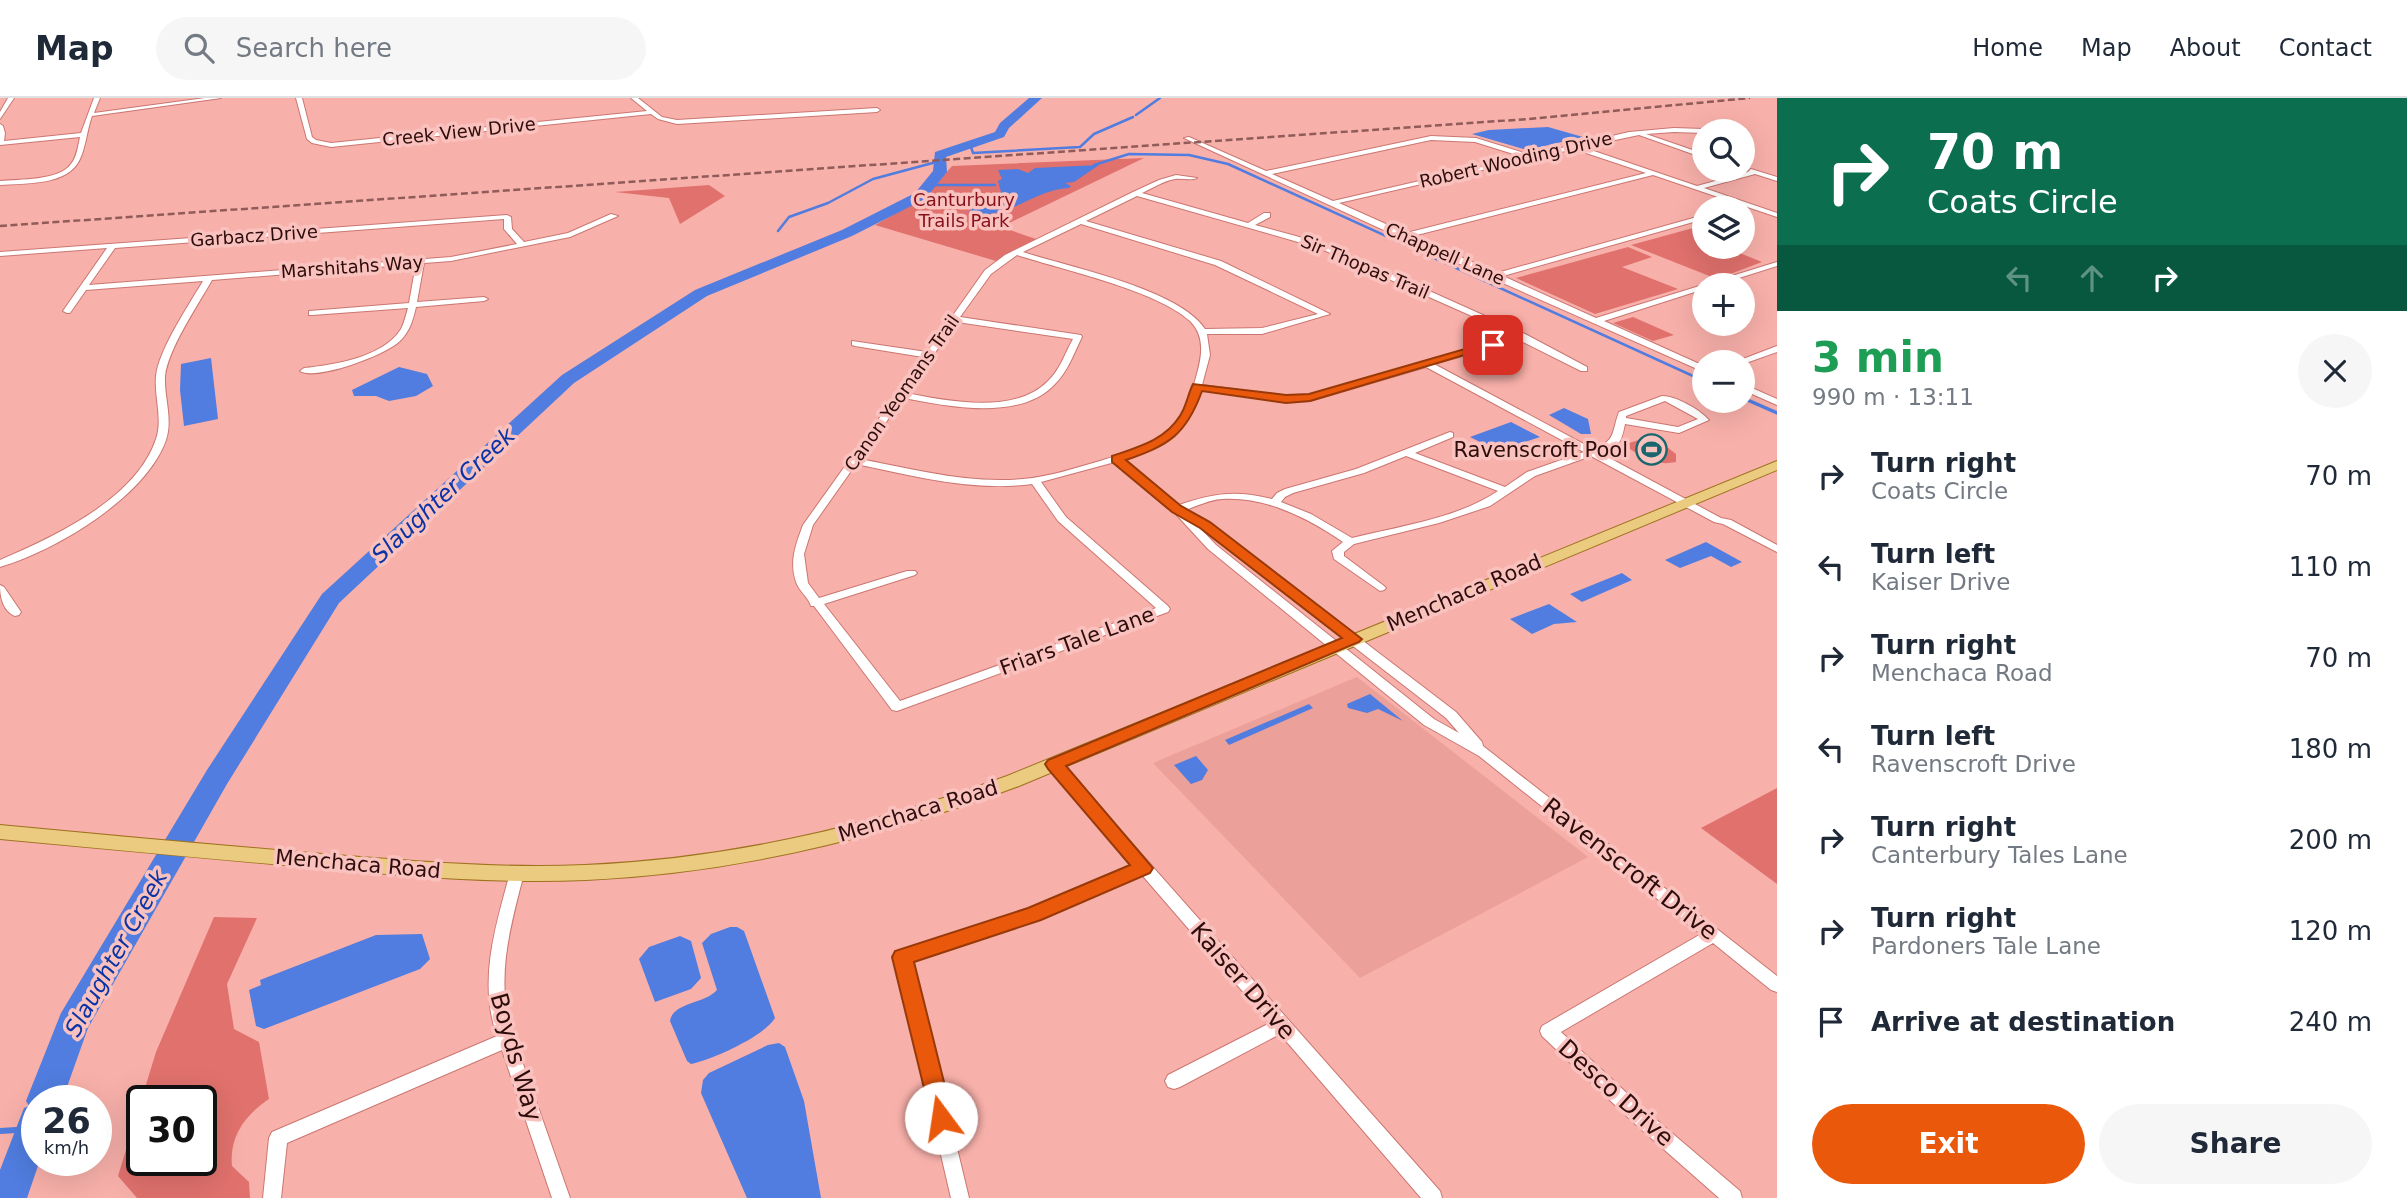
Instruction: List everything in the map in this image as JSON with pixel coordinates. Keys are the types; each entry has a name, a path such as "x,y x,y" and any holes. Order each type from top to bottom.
{"main road":[{"name":"Menchaca Road","path":"0,832 438,871 517,873 622,870 660,866 724,859 821,841 952,804 1054,764 1777,465"}],"street":[{"path":"0,117 11,98"},
{"path":"0,183 42,178 69,171 77,160 97,98"},
{"path":"90,115 218,98"},
{"name":"Creek View Drive","path":"299,98 309,138 314,142 331,145 652,112"},
{"path":"634,98 668,121 689,122 877,110"},
{"path":"0,127 0,143 83,135"},
{"name":"Robert Wooding Drive","path":"1332,203 1635,133 1692,130"},
{"path":"1635,133 1692,152"},
{"name":"Chappell Lane","path":"1187,138 1692,364"},
{"path":"1266,173 1439,138 1488,142 1531,157"},
{"path":"1576,146 1720,196"},
{"path":"1697,188 1756,172 1777,179"},
{"path":"1404,236 1654,173"},
{"name":"Canon Yeomans Trail","path":"897,707 815,603 800,575 800,544 808,525 988,272 1017,253 1135,193 1166,179 1194,178"},
{"name":"Sir Thopas Trail","path":"1135,193 1322,246 1522,336 1584,369"},
{"path":"1755,208 1777,215"},
{"path":"1249,225 1267,215"},
{"name":"Marshitahs Way","path":"83,288 461,257 578,232 614,216"},
{"path":"507,217 508,229 522,245"},
{"name":"Garbacz Drive","path":"0,254 507,217"},
{"path":"1496,276 1692,220"},
{"path":"1079,221 1218,263 1326,314 1273,329 1204,332"},
{"path":"66,311 113,246"},
{"path":"854,461 964,481 997,483 1034,480 1117,459 1154,446 1170,436 1186,416 1208,347 1204,332 1183,312 1156,298 1017,253"},
{"path":"304,371 343,365 386,348 405,329 420,262"},
{"path":"1748,273 1777,264"},
{"path":"0,565 55,539 96,513 127,487 149,463 163,433 162,369 209,278"},
{"path":"1595,321 1692,291"},
{"path":"312,313 484,299"},
{"path":"901,395 972,405 1028,397 1051,383 1078,337 954,318"},
{"path":"1197,387 1286,399 1310,398 1522,336"},
{"path":"855,343 929,355"},
{"path":"1755,357 1777,349"},
{"path":"1427,364 1717,520 1727,522 1777,549"},
{"path":"1755,392 1777,402"},
{"path":"1380,588 1338,557 1338,551 1350,542 1450,517 1486,505 1531,474 1614,444 1622,414 1665,398 1698,414 1704,420 1679,430 1621,420"},
{"path":"1274,504 1281,495 1289,491 1409,454 1422,445 1450,435"},
{"path":"1409,454 1507,491"},
{"name":"Ravenscroft Drive","path":"1117,459 1177,509 1212,547 1429,722 1484,753 1777,985"},
{"name":"Friars Tale Lane","path":"897,707 1164,609 1062,519 1034,480"},
{"path":"1177,509 1223,496 1274,504 1311,518 1350,542"},
{"name":"Ravenscroft Drive","path":"1177,509 1205,525 1451,715 1484,753"},
{"path":"1717,520 1719,525 1777,558"},
{"path":"815,603 911,573"},
{"path":"0,589 15,612"},
{"name":"Kaiser Drive","path":"1054,764 1433,1198"},
{"path":"960,1198 903,957 1034,914 1143,868"},
{"name":"Boyds Way","path":"517,873 494,980 498,1013 561,1198"},
{"name":"Desco Drive","path":"1713,935 1548,1031 1640,1118 1733,1198"},
{"path":"1174,1081 1282,1025"},
{"path":"272,1198 278,1138 507,1040"}],"shaded area":[{"path":"1357,677 1588,857 1360,978 1153,763"}],"green space":[{"name":"Canturbury Trails Park","path":"1144,158 1001,227 1036,239 996,261 875,225 925,197 952,166"},
{"path":"709,185 725,196 680,224 669,198 615,192"},
{"path":"1692,228 1692,259 1755,259 1762,262 1733,273 1702,273 1631,245"},
{"path":"1628,247 1652,257 1622,267 1678,289 1595,314 1516,278"},
{"path":"1633,317 1674,335 1653,341 1613,323"},
{"path":"1639,440 1667,447 1676,454 1676,462 1663,463 1641,456 1630,449 1629,443"},
{"path":"1777,788 1777,884 1701,828"},
{"path":"214,917 257,918 227,984 234,1029 259,1042 269,1099 246,1120 233,1146 232,1166 249,1182 250,1198 137,1198 118,1176 126,1150 126,1176 217,1176 217,1085 146,1085 156,1052"}],"water":[{"path":"1548,127 1583,137 1527,150 1472,134 1489,130"},
{"path":"1099,165 1074,182 1065,183 1071,186 1069,188 1043,194 996,213 968,213 977,203 1001,192 998,181 1002,179 998,170 1018,169 1028,173 1035,168"},
{"path":"211,358 218,419 184,426 180,390 181,364"},
{"path":"399,367 427,374 433,386 416,396 389,401 376,396 354,396 352,390"},
{"path":"1564,408 1588,419 1591,434 1581,434 1549,415"},
{"path":"1511,422 1540,437 1494,452 1470,437"},
{"path":"1706,542 1742,562 1731,567 1711,556 1680,568 1665,560"},
{"path":"1622,573 1632,580 1582,602 1570,594"},
{"path":"1549,604 1577,622 1554,624 1532,634 1510,619"},
{"path":"1370,694 1403,721 1378,709 1367,713 1348,708 1347,704"},
{"path":"1309,704 1313,708 1229,745 1225,740"},
{"path":"1196,756 1208,770 1202,780 1191,784 1174,765"},
{"path":"730,927 744,931 775,1018 749,1040 691,1064 687,1061 670,1021 677,1010 712,995 717,990 702,943 711,934"},
{"path":"422,934 430,959 420,969 264,1029 256,1026 249,990 261,985 260,980 376,935"},
{"path":"680,936 691,941 701,978 691,989 655,1002 639,959 649,947"},
{"path":"779,1043 785,1047 804,1101 821,1198 747,1198 701,1093 703,1080 709,1073 768,1045"}],"waterway":[{"name":"Slaughter Creek","path":"50,1085 73,1023 217,777 330,599 568,379 701,293 847,233 920,196 940,172 940,155 1000,134 1004,126 1036,98"},
{"path":"1136,115 1160,98"},
{"path":"970,144 973,153 1080,147 1094,134 1133,117"},
{"path":"1094,165 1129,154 1189,155 1228,164 1692,376"},
{"path":"778,231 789,217 828,203 873,179 940,161"},
{"path":"929,185 995,185"},
{"path":"1755,403 1777,413"},
{"path":"0,1131 21,1130"},
{"name":"Slaughter Creek","path":"8,1198 21,1163"}],"railway":[{"path":"0,226 1528,119 1750,98"}],"place":[{"name":"Ravenscroft Pool","path":"1651,450"}],"route":[{"path":"941,1118 903,957 1005,925 1143,868 1054,764 1354,639 1205,525 1177,509 1117,459 1154,446 1170,436 1182,424 1197,387 1286,399 1310,398 1493,345"}]}
